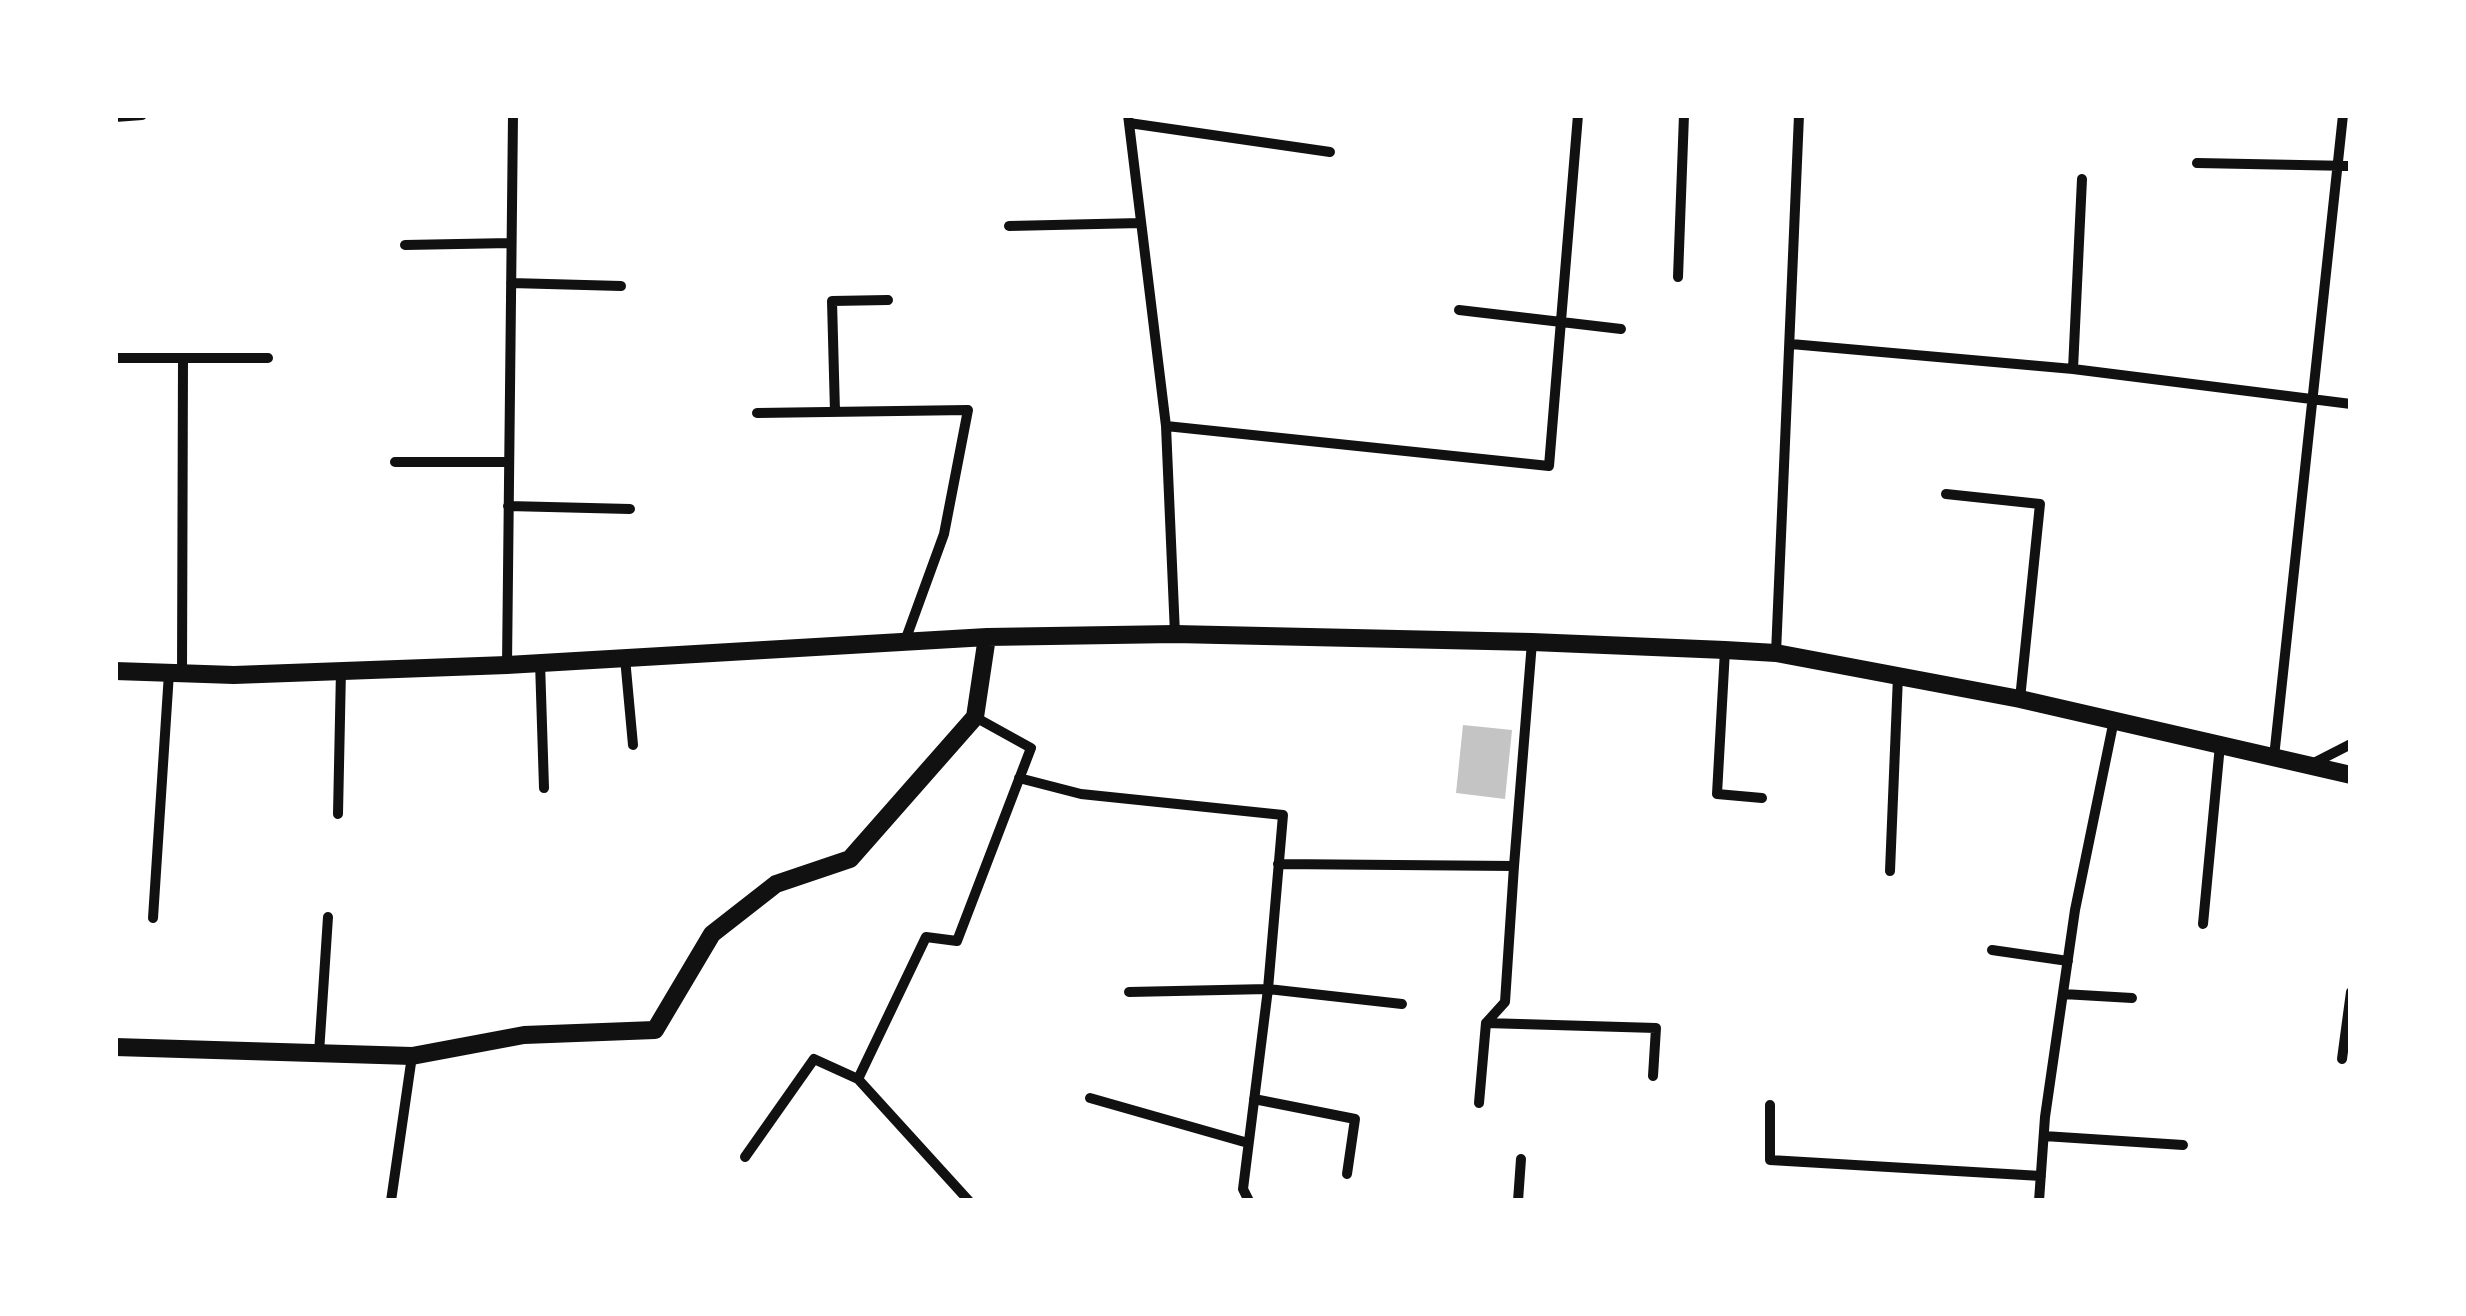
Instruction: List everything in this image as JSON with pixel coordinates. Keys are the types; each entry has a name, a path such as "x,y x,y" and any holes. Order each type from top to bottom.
{"street":[{"path":"115,117 142,115"},
{"path":"507,665 512,115"},
{"path":"1166,426 1549,466 1578,115"},
{"path":"1678,277 1684,115"},
{"path":"1776,653 1799,115"},
{"path":"2274,756 2344,115"},
{"path":"1174,634 1166,426 1129,119 1330,152"},
{"path":"2197,164 2351,166"},
{"path":"2073,368 2082,180"},
{"path":"1009,226 1141,223"},
{"path":"405,245 511,243"},
{"path":"511,284 621,286"},
{"path":"836,412 832,301 888,300"},
{"path":"1459,310 1621,329"},
{"path":"1791,344 2073,368 2312,402 2351,404"},
{"path":"115,358 268,358"},
{"path":"152,918 175,673 184,358"},
{"path":"756,413 968,410 944,534 906,642"},
{"path":"395,462 509,462"},
{"path":"1946,494 2040,504 2020,699"},
{"path":"508,506 630,509"},
{"path":"115,671 507,665 987,637 1174,634 1725,650 1776,653 2020,699 2351,775"},
{"path":"115,1047 412,1056 524,1034 655,1030 712,934 776,884 850,859 974,717 987,637"},
{"path":"1479,1102 1486,1023 1505,1002 1532,642"},
{"path":"1725,650 1716,794 1762,798"},
{"path":"625,658 633,744"},
{"path":"540,662 544,788"},
{"path":"338,814 341,670"},
{"path":"1890,871 1898,676"},
{"path":"858,1079 926,937 958,940 1031,748 974,717"},
{"path":"2039,1201 2063,994 2114,719"},
{"path":"2203,924 2220,744"},
{"path":"2309,765 2351,744"},
{"path":"1020,778 1080,794 1283,816 1268,988 1243,1189 1249,1201"},
{"path":"1278,864 1514,866"},
{"path":"319,1053 328,917"},
{"path":"1992,950 2068,962"},
{"path":"1130,992 1268,988 1402,1004"},
{"path":"2342,1058 2351,992"},
{"path":"2063,994 2132,998"},
{"path":"1486,1023 1656,1028 1653,1076"},
{"path":"391,1201 412,1056"},
{"path":"745,1157 814,1059 858,1079 969,1201"},
{"path":"1090,1098 1248,1143"},
{"path":"1254,1098 1354,1119 1347,1174"},
{"path":"1770,1105 1770,1160 2041,1176"},
{"path":"2044,1136 2182,1145"},
{"path":"1518,1201 1522,1159"}],"building":[{"path":"1463,725 1512,730 1505,799 1456,793"}]}
